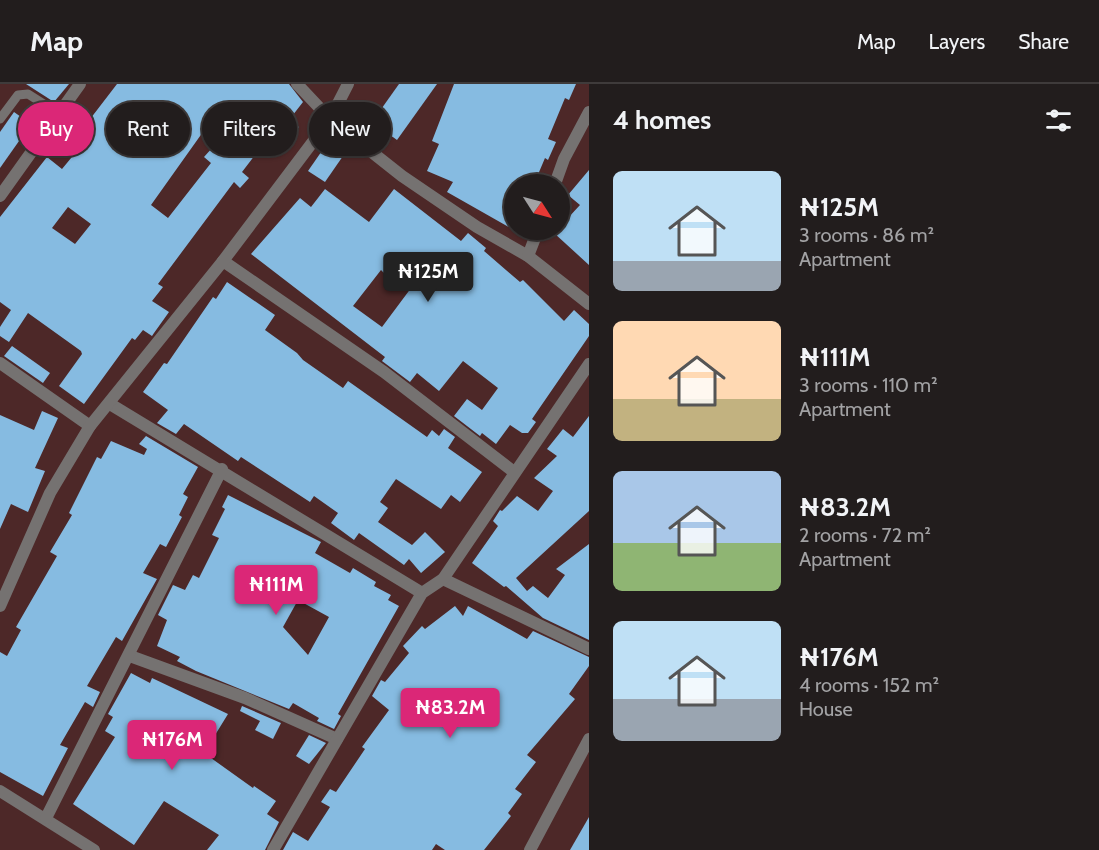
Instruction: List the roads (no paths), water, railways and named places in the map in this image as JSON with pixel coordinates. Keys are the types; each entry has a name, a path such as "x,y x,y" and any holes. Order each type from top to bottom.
{"street":[{"path":"66,102 80,84"},
{"path":"297,84 314,102"},
{"path":"339,102 348,84"},
{"path":"559,174 589,112"},
{"path":"0,606 50,493 90,426 223,261 309,147"},
{"path":"0,195 28,156"},
{"path":"377,156 477,227 528,256 589,304"},
{"path":"528,256 534,240"},
{"path":"223,261 384,372 514,472"},
{"path":"0,363 90,426"},
{"path":"273,850 422,593 443,579 589,364"},
{"path":"110,404 222,469 422,593"},
{"path":"46,818 130,656 222,469"},
{"path":"443,579 589,649"},
{"path":"130,656 245,698 337,739"},
{"path":"530,850 589,739"},
{"path":"0,791 94,850"}],"lane":[{"path":"0,119 18,95 28,94 41,102"}]}
